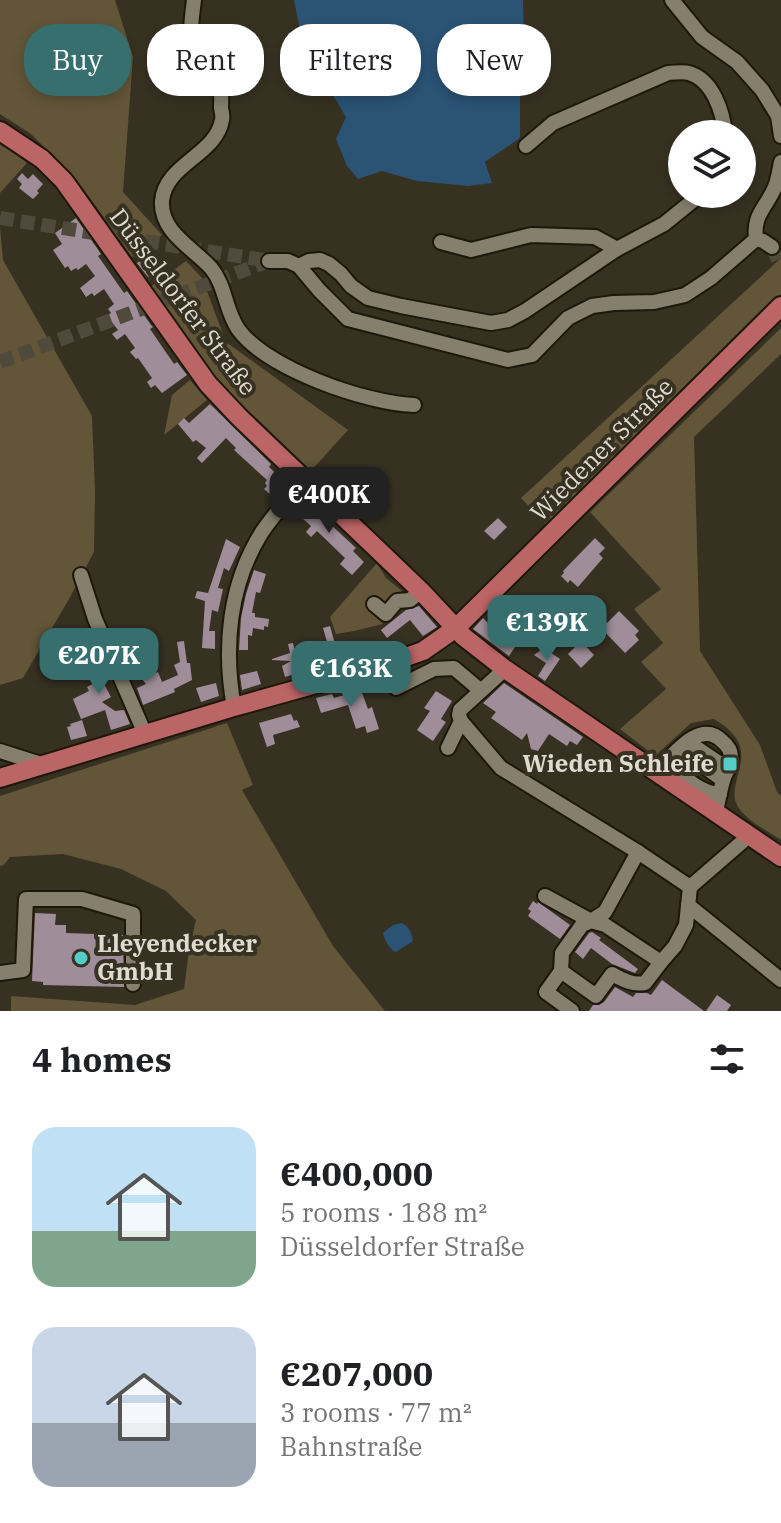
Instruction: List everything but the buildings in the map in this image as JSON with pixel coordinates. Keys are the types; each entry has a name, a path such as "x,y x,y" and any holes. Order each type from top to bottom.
{"main road":[{"name":"Düsseldorfer Straße","path":"0,131 53,169 64,181 208,384 478,649 656,772 722,789 747,834 781,857"},
{"name":"Wiedener Straße","path":"0,778 423,651 456,628 781,306"}],"street":[{"path":"194,0 191,29 194,49 220,91 222,121 214,139 172,176 162,201 165,222 213,270 230,314 239,330 255,346 279,363 344,391 376,401 414,405"},
{"path":"672,0 702,37 737,62 762,90 778,116 781,136"},
{"path":"526,146 553,123 668,73 688,72 701,79 719,105 724,120"},
{"path":"756,239 755,228 760,211 775,188 781,162"},
{"path":"299,266 320,260 329,264 368,298 491,323 508,320 525,311 617,249 664,224 684,208"},
{"path":"441,242 471,250 531,235 595,237 617,249"},
{"path":"756,239 772,247"},
{"path":"269,261 288,261 299,266 348,319 508,360 532,355 568,318 592,306 654,302 685,295 711,278 756,239"},
{"path":"234,707 228,648 239,585 261,534 305,479"},
{"path":"81,575 95,619 145,734"},
{"path":"374,604 386,614 397,601 410,600 421,591"},
{"path":"396,688 434,669 454,668 480,690"},
{"path":"505,669 460,710 461,721 501,768 690,887"},
{"path":"448,748 461,721"},
{"path":"656,772 693,737 711,734 725,743 730,752 731,759 722,789"},
{"path":"684,745 678,763 685,777 708,793 722,789"},
{"path":"684,745 722,789"},
{"path":"0,751 44,765"},
{"path":"561,971 596,996 612,974 625,981 645,983 675,946 686,925 690,887 742,842 747,834"},
{"path":"572,1011 546,992 561,971 562,953 582,925 605,912 638,852"},
{"path":"545,896 591,921 605,925 661,962"},
{"path":"0,973 23,970 26,899 82,899 133,914 133,984"},
{"path":"688,905 781,980"}],"shaded area":[{"path":"0,0 115,0 123,24 24,24 24,96 130,96 123,192 162,235 132,257 77,180 31,134 0,114"},
{"path":"0,139 27,163 0,193"},
{"path":"0,227 3,260 92,416 95,491 94,552 23,678 0,685"},
{"path":"781,258 781,294 667,409 546,524 521,498"},
{"path":"186,261 202,278 226,342 348,430 309,473 244,414 201,361 150,287"},
{"path":"781,328 781,354 694,437 700,651 760,745 781,796 781,840 750,819 736,802 741,751 738,741 720,723 714,719 691,723 655,756 620,729 666,689 641,662 663,643 634,609 661,589 590,512"},
{"path":"190,380 207,400 164,435 172,395"},
{"path":"377,563 386,578 402,591 382,606 375,595 366,607 383,624 336,634 330,617"},
{"path":"227,723 253,785 242,790 333,946 385,1011 11,1011 11,996 135,1005 184,989 196,920 166,891 121,869 63,854 10,857 0,866 0,796"}],"water":[{"path":"294,0 523,0 524,24 437,24 437,96 520,96 520,138 485,162 492,183 468,186 417,181 382,171 358,179 347,166 336,139 346,117 334,96 421,96 421,24 299,24"},
{"path":"401,923 408,928 413,941 396,952 391,949 383,933"}],"tunnel":[{"path":"0,218 269,261"},
{"path":"772,247 781,266"},
{"path":"0,362 269,261"}],"place":[{"name":"Wieden Schleife","path":"730,764"},
{"name":"Lleyendecker GmbH","path":"81,958"}]}
